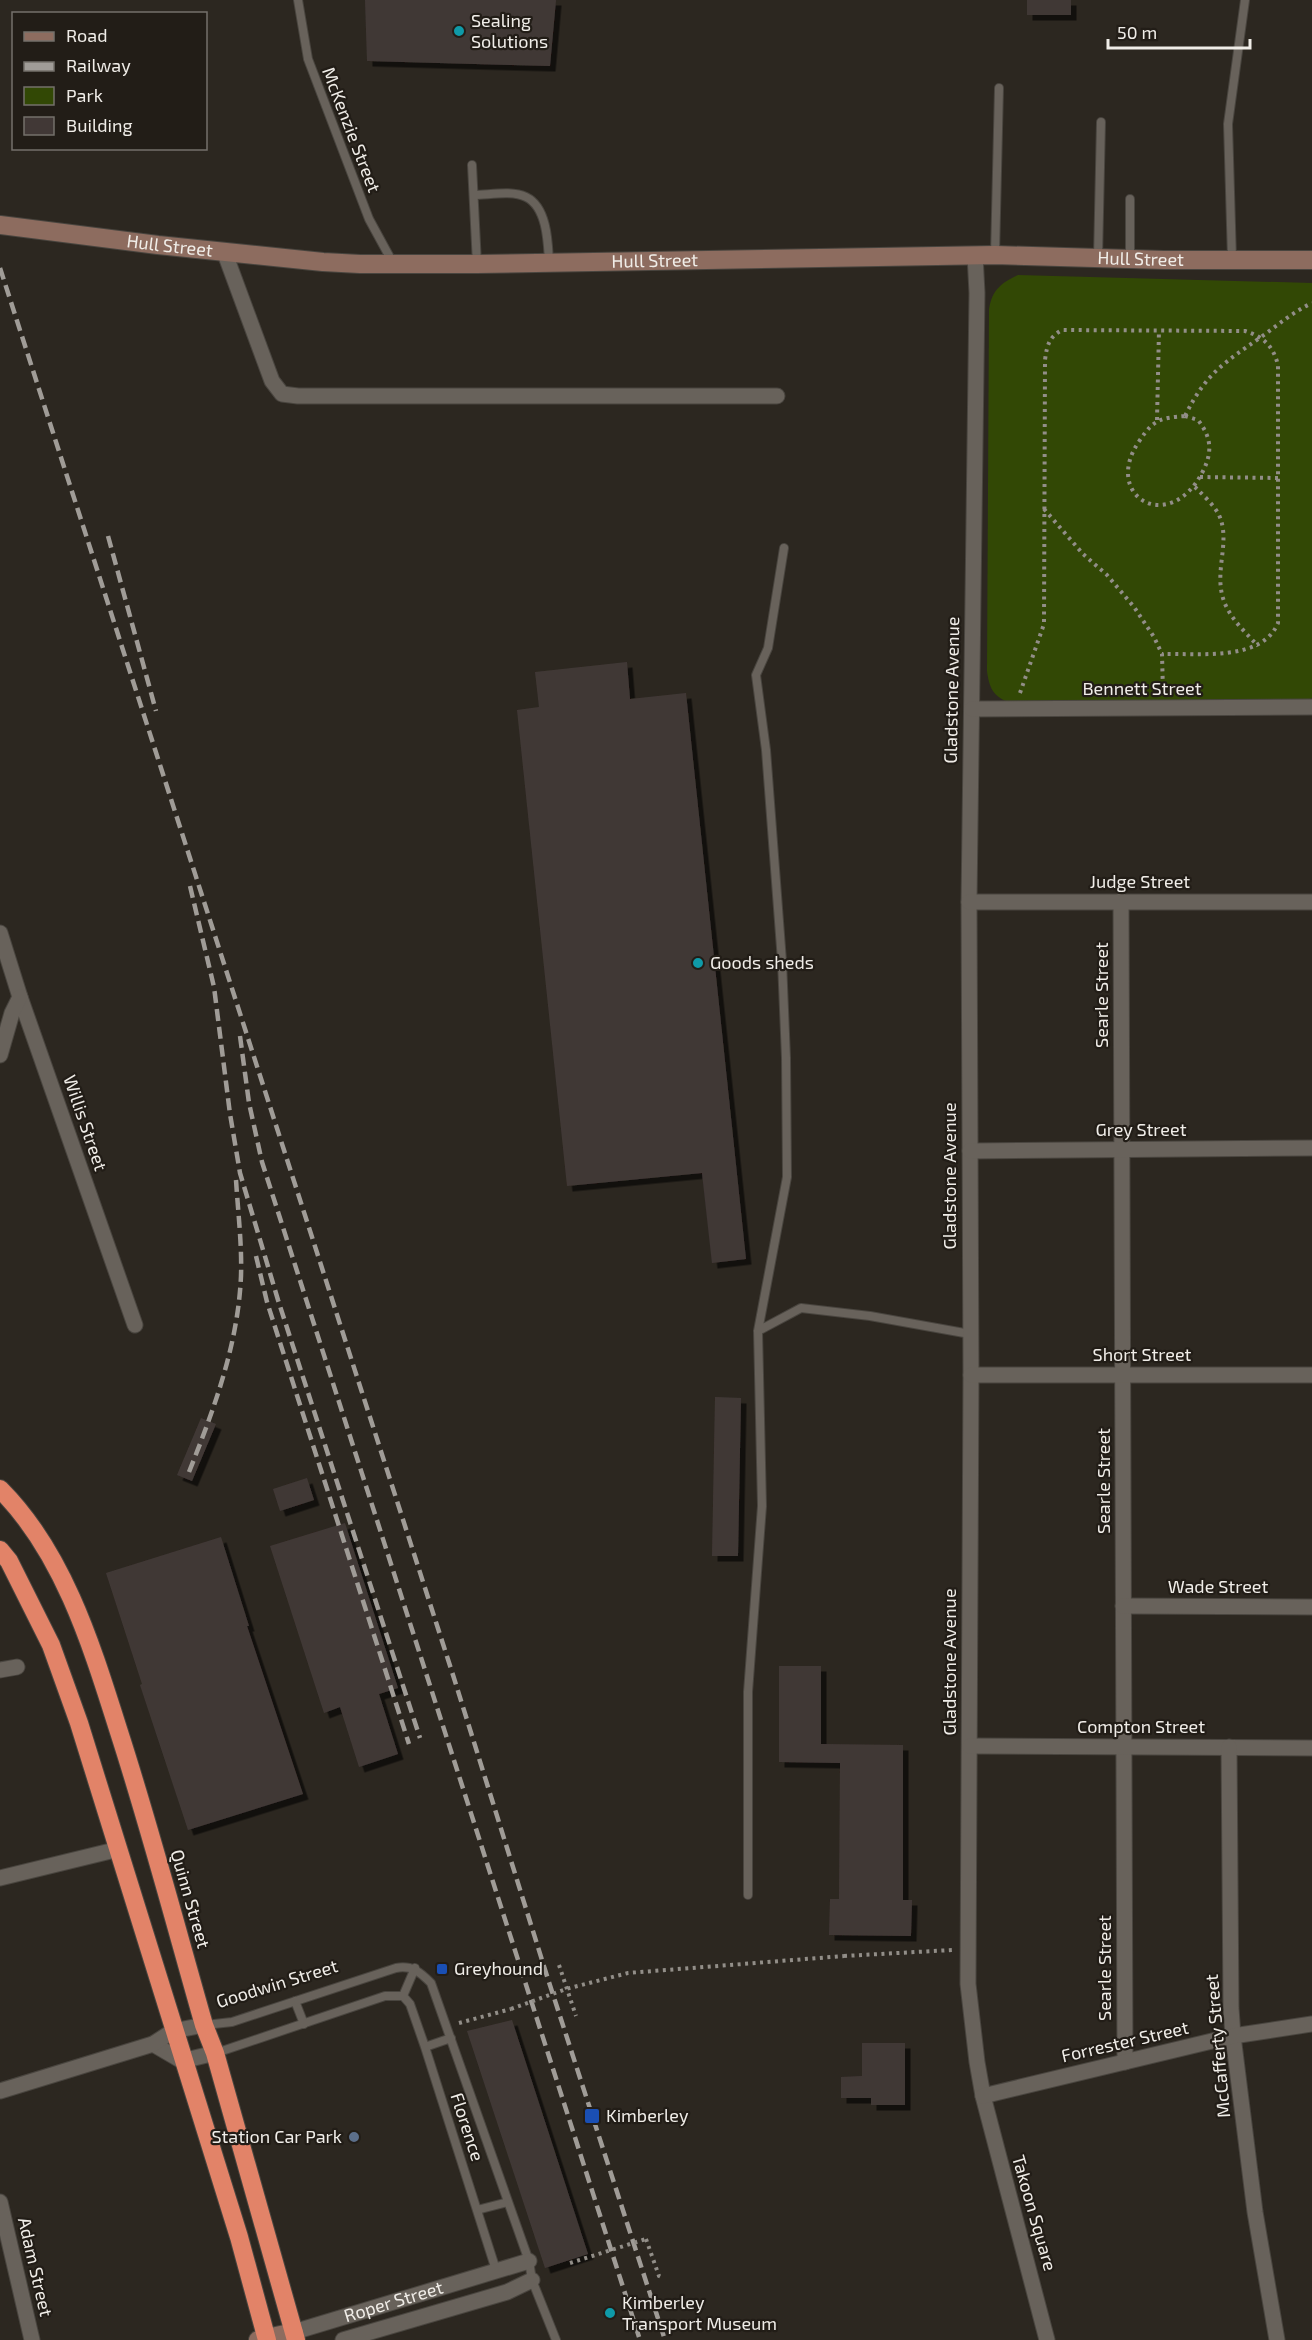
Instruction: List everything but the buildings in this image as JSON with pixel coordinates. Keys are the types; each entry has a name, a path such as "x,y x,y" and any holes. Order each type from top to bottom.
{"highway":[{"name":"Quinn Street","path":"0,1489 12,1501 47,1551 75,1604 97,1663 136,1784 295,2336"},
{"path":"0,1550 9,1562 51,1645 79,1723 238,2237 263,2339"}],"street":[{"name":"Hull Street","path":"0,225 158,245 323,262 394,264 975,255 1312,260"},
{"path":"225,251 272,381 282,394 290,396 777,396"},
{"name":"Gladstone Avenue","path":"975,255 977,293 969,902 971,1375 967,1950 973,2029 983,2096"},
{"name":"Bennett Street","path":"972,709 1312,707"},
{"name":"Searle Street","path":"1121,901 1125,2062"},
{"name":"Judge Street","path":"969,902 1312,902"},
{"name":"Willis Street","path":"0,936 135,1324"},
{"path":"0,1055 12,1013 20,997"},
{"name":"Grey Street","path":"970,1151 1312,1148"},
{"name":"Short Street","path":"971,1375 1312,1375"},
{"name":"Wade Street","path":"1124,1606 1312,1607"},
{"path":"0,1670 17,1667"},
{"name":"Compton Street","path":"970,1746 1312,1748"},
{"name":"McCafferty Street","path":"1229,1747 1233,2036 1255,2212 1277,2340"},
{"path":"0,1878 119,1849"},
{"name":"Forrester Street","path":"983,2096 1233,2036 1312,2024"},
{"name":"Goodwin Street","path":"0,2091 153,2044 173,2031 204,2025"},
{"path":"153,2044 182,2061 215,2053"},
{"name":"Takoon Square","path":"983,2096 1047,2340"},
{"name":"Adam Street","path":"0,2202 32,2340"},
{"name":"Roper Street","path":"263,2339 295,2336 529,2261"},
{"name":"Roper Street","path":"343,2340 507,2292 532,2280"}],"lane":[{"name":"McKenzie Street","path":"298,0 308,59 369,219 394,264"},
{"path":"1232,260 1228,124 1245,0"},
{"path":"995,255 999,88"},
{"path":"1098,258 1101,122"},
{"path":"472,165 477,264"},
{"path":"474,195 507,194 525,196 531,201 538,210 544,225 549,262"},
{"path":"1130,199 1130,259"},
{"path":"748,1895 747,1692 762,1506 758,1331 787,1177 782,962 766,750 756,675 768,648 784,548"},
{"path":"758,1331 801,1308 870,1316 970,1334"},
{"name":"Goodwin Street","path":"204,2025 232,2022 396,1968 404,1966 415,1968"},
{"path":"215,2053 385,1996 403,1996 415,1968 431,1983 529,2261 532,2280 556,2340"},
{"name":"Florence","path":"403,1996 410,2004 425,2047 496,2270"},
{"path":"295,2001 304,2024"},
{"path":"425,2047 451,2038"},
{"path":"477,2210 508,2202"},
{"path":"395,2303 402,2323"}],"path":[{"path":"1185,416 1204,382 1218,367 1296,311 1312,303"},
{"path":"1014,709 1044,624 1045,360 1049,341 1054,334 1062,330 1245,331 1260,337 1272,349 1278,365 1278,623 1267,640 1241,652 1162,654"},
{"path":"1157,420 1159,330"},
{"path":"1185,416 1198,420 1210,440 1210,453 1195,487 1176,502 1166,505 1139,499 1130,487 1126,471 1132,450 1157,420 1185,416"},
{"path":"1200,477 1278,478"},
{"path":"1195,487 1218,514 1224,532 1219,569 1221,590 1226,607 1258,646"},
{"path":"1044,508 1083,554 1107,575 1134,607 1154,637 1162,654 1163,708"},
{"path":"447,2027 511,2009 566,1989 628,1973 844,1956 967,1950"},
{"path":"559,1965 576,2016"},
{"path":"570,2263 646,2239 658,2276 661,2277"}],"green space":[{"path":"1018,275 1312,283 1312,698 1305,701 1009,702 993,691 987,671 989,309 992,297 998,288"}],"railway":[{"path":"0,268 665,2340"},
{"path":"108,536 156,711"},
{"path":"190,886 214,987 240,1173 278,1300 420,1738"},
{"path":"240,1036 249,1103 262,1162 640,2340"},
{"path":"189,1472 216,1400 235,1327 241,1276 236,1180"},
{"path":"256,1256 267,1302 409,1744"}],"place":[{"name":"Sealing Solutions","path":"459,31"},
{"name":"Goods sheds","path":"698,963"},
{"name":"Greyhound","path":"442,1969"},
{"name":"Kimberley","path":"592,2116"},
{"name":"Station Car Park","path":"354,2137"},
{"name":"Kimberley Transport Museum","path":"610,2313"}]}
